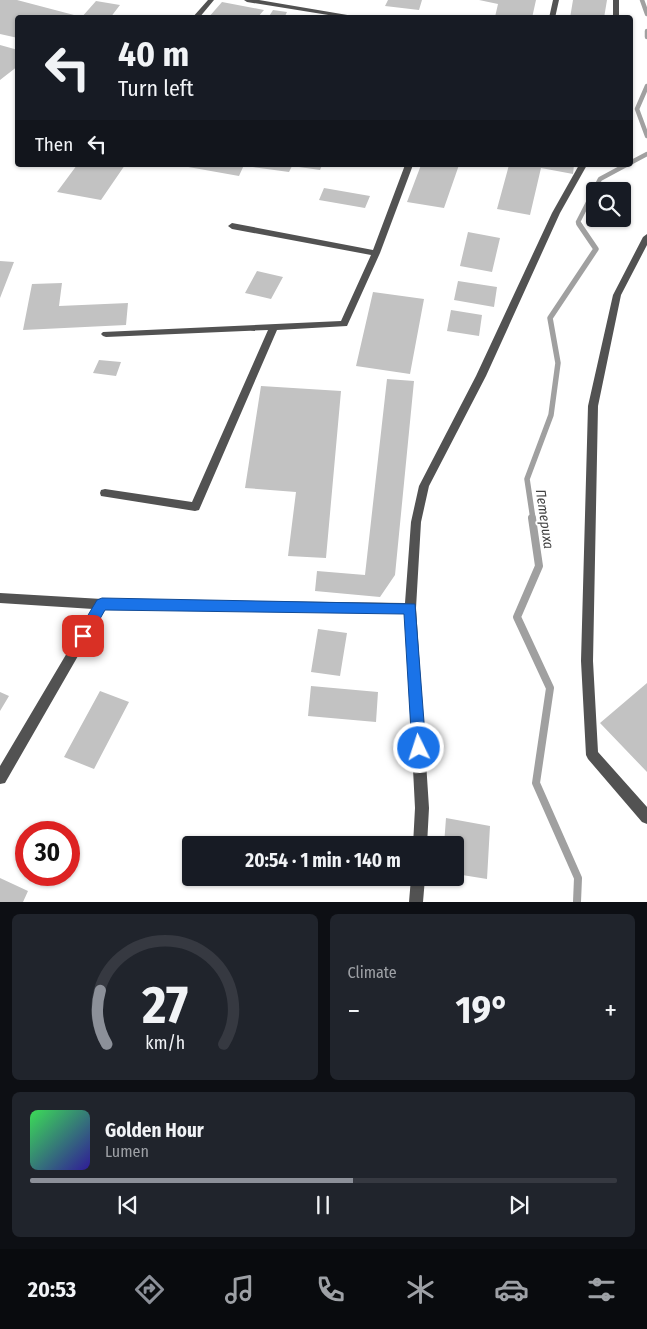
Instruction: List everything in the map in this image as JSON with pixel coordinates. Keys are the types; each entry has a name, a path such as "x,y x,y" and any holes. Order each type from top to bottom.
{"street":[{"path":"198,15 211,0"},
{"path":"247,0 343,15"},
{"path":"553,15 556,0"},
{"path":"616,0 616,15"},
{"path":"106,334 344,324 376,253 408,167"},
{"path":"420,836 422,808 410,608 416,522 424,486 480,376 556,213 582,167"},
{"path":"232,226 376,253"},
{"path":"647,237 617,295 593,406 587,661 592,755 647,817"},
{"path":"105,493 195,507 274,327"},
{"path":"0,598 102,604 410,608"},
{"path":"0,778 102,604"},
{"path":"416,902 417,886"}],"building":[{"path":"0,0 17,0 74,15 15,15 15,37 0,34"},
{"path":"388,0 422,0 419,10 385,6"},
{"path":"479,0 536,0 533,15 495,15 498,4"},
{"path":"573,0 607,0 604,15 570,15"},
{"path":"96,1 120,5 112,15 84,15"},
{"path":"222,2 264,10 260,15 211,15"},
{"path":"273,10 287,12 286,15 270,15"},
{"path":"0,45 15,49 15,68 0,80"},
{"path":"76,167 124,167 101,200 57,192"},
{"path":"188,167 243,167 239,176"},
{"path":"253,167 292,167 289,172"},
{"path":"299,167 321,167 320,170"},
{"path":"420,167 458,167 444,208 407,202"},
{"path":"508,167 574,167 573,174 541,168 530,215 497,209"},
{"path":"324,188 370,196 365,208 319,200"},
{"path":"468,232 500,238 492,272 460,266"},
{"path":"0,261 14,262 0,298"},
{"path":"257,271 283,277 271,299 245,293"},
{"path":"458,281 497,287 494,307 454,300"},
{"path":"62,283 59,306 128,303 126,325 23,330 32,284"},
{"path":"373,292 424,299 410,374 356,366"},
{"path":"451,310 482,315 479,336 447,331"},
{"path":"99,360 121,362 116,376 93,373"},
{"path":"387,379 414,381 395,575 380,597 315,591 317,571 365,575"},
{"path":"261,386 341,391 326,558 288,556 296,492 245,488"},
{"path":"318,629 347,633 340,676 311,672"},
{"path":"647,683 647,772 600,723"},
{"path":"311,686 378,692 376,722 308,716"},
{"path":"100,691 129,702 94,769 64,757"},
{"path":"0,692 9,696 0,711"},
{"path":"446,818 490,826 487,879 464,875 464,836 445,836"},
{"path":"0,878 28,891 23,902 0,902"}],"waterway":[{"name":"Петериха","path":"642,0 647,14"},
{"name":"Петериха","path":"647,31 647,37"},
{"name":"Петериха","path":"647,86 637,109 647,136"},
{"name":"Петериха","path":"633,161 647,154"},
{"name":"Петериха","path":"580,225 578,222 600,179 622,167"},
{"name":"Петериха","path":"533,519 527,479 551,415 558,363 550,318 596,249 579,224"},
{"name":"Петериха","path":"532,518 539,566 517,617 550,688 536,783 578,878 577,902"}],"route":[{"path":"83,636 102,604 410,608 419,748"}]}
